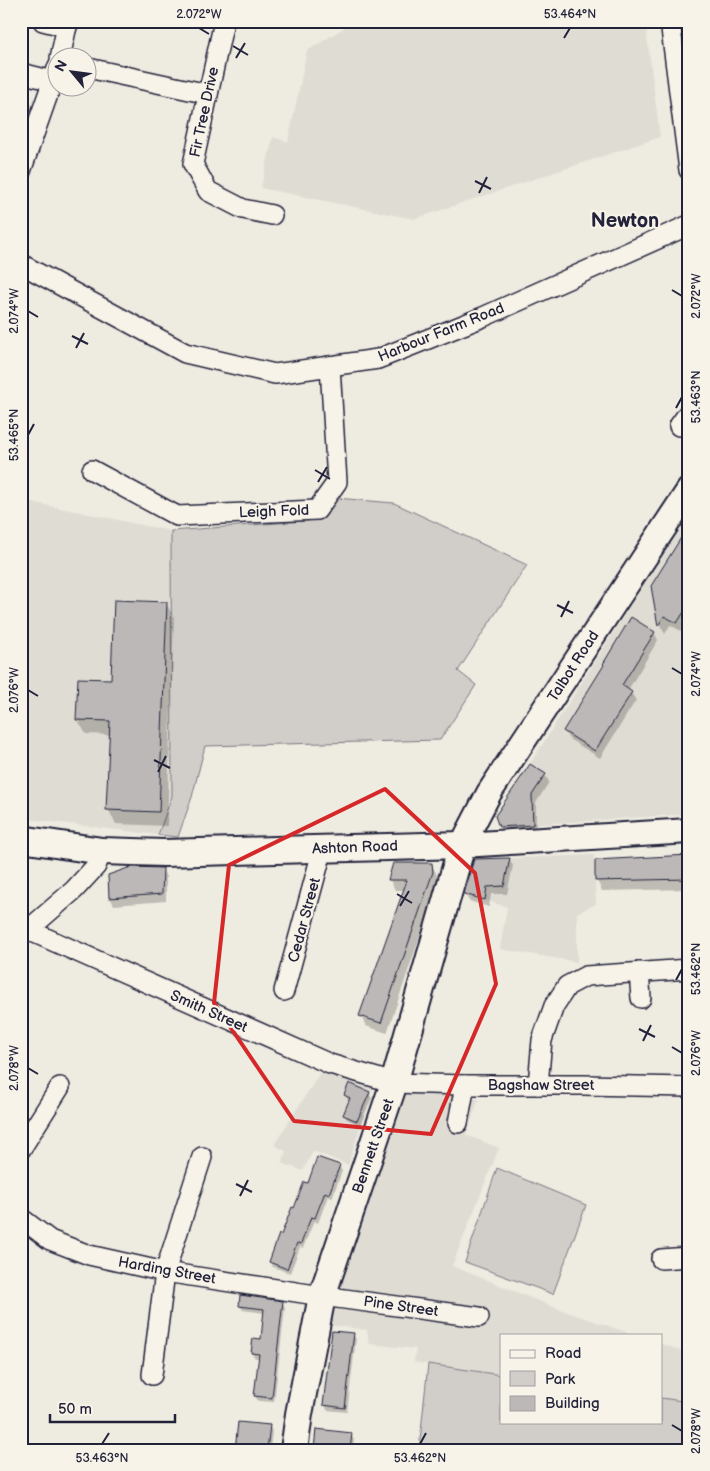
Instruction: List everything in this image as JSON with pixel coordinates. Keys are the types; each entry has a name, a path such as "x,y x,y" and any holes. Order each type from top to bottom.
{"main road":[{"name":"Ashton Road","path":"21,839 102,851 164,853 462,845"},
{"name":"Bennett Street","path":"294,1450 299,1414 322,1296 394,1083 462,845"}],"street":[{"path":"42,21 68,24 62,48"},
{"name":"Fir Tree Drive","path":"224,21 192,164 208,191 243,209 272,215"},
{"path":"670,21 689,170"},
{"path":"98,70 208,94"},
{"path":"21,73 48,73"},
{"path":"21,170 48,93"},
{"name":"Harbour Farm Road","path":"21,264 185,353 275,374 378,359 483,317 689,225"},
{"name":"Leigh Fold","path":"92,470 177,516 317,510 337,482 330,366"},
{"name":"Talbot Road","path":"462,845 489,793 689,490"},
{"name":"Ashton Road","path":"462,845 689,831"},
{"name":"Cedar Street","path":"284,991 323,848"},
{"path":"24,931 74,890 96,866 102,851"},
{"name":"Smith Street","path":"24,931 330,1064 394,1083"},
{"path":"538,1085 542,1040 554,1006 567,986 586,976 689,969"},
{"path":"640,972 641,998"},
{"name":"Bagshaw Street","path":"394,1083 465,1086 689,1087"},
{"path":"458,1123 465,1086"},
{"path":"21,1149 60,1087"},
{"path":"152,1376 165,1272 202,1157"},
{"name":"Harding Street","path":"21,1218 50,1240 88,1255 165,1272 322,1296"},
{"path":"661,1259 689,1257"},
{"name":"Pine Street","path":"322,1296 479,1317"}],"highlighted area":[{"path":"385,789 475,873 496,984 431,1134 294,1121 214,1003 229,865"}],"shaded area":[{"path":"351,21 645,21 660,137 414,219 261,188 273,137 288,142 307,51 350,24"},
{"path":"21,500 171,531 172,796 158,835 21,818"},
{"path":"689,513 689,814 499,827 497,816"},
{"path":"594,855 596,904 577,913 577,962 500,949 507,907 462,893 471,860"},
{"path":"323,1068 369,1082 373,1087 348,1165 313,1151 303,1171 282,1163 286,1151 274,1145"},
{"path":"404,1091 479,1099 466,1135 499,1148 452,1266 561,1310 632,1334 500,1334 500,1375 414,1362 416,1349 369,1344 367,1330 330,1325 339,1281"},
{"path":"662,1344 686,1352 689,1360 689,1402 662,1398"}],"green space":[{"path":"336,498 394,503 527,565 458,671 476,685 440,740 205,746 192,797 178,837 158,835 172,796 171,531 318,520"},
{"path":"497,1168 586,1205 553,1294 465,1262"},
{"path":"428,1364 500,1375 500,1424 662,1424 662,1398 689,1402 689,1450 419,1450"}],"building":[{"path":"689,525 689,604 677,623 664,616 658,626 651,586"},
{"path":"114,600 167,602 159,812 106,810 110,721 76,720 78,678 111,679"},
{"path":"631,617 655,632 622,685 632,692 595,751 563,731"},
{"path":"530,764 546,774 532,795 533,825 499,827 495,816"},
{"path":"689,855 689,879 595,881 595,860"},
{"path":"510,858 504,886 487,887 485,900 464,894 474,859"},
{"path":"393,863 432,863 433,872 381,1023 359,1016 407,880 388,880"},
{"path":"131,867 163,868 162,894 109,898 108,875"},
{"path":"349,1083 370,1092 357,1121 343,1115 350,1098 344,1095"},
{"path":"317,1157 340,1165 329,1194 325,1192 315,1218 311,1217 301,1244 297,1243 287,1269 269,1262 279,1234 281,1235 292,1207 294,1208 304,1182 308,1183"},
{"path":"240,1295 283,1301 272,1398 254,1396 259,1354 251,1353 253,1338 261,1339 264,1309 239,1306"},
{"path":"332,1331 354,1333 345,1408 323,1405"},
{"path":"238,1422 270,1425 267,1450 235,1450"},
{"path":"316,1429 352,1433 350,1450 314,1450"}],"district":[{"name":"Newton","path":"625,220"}]}
